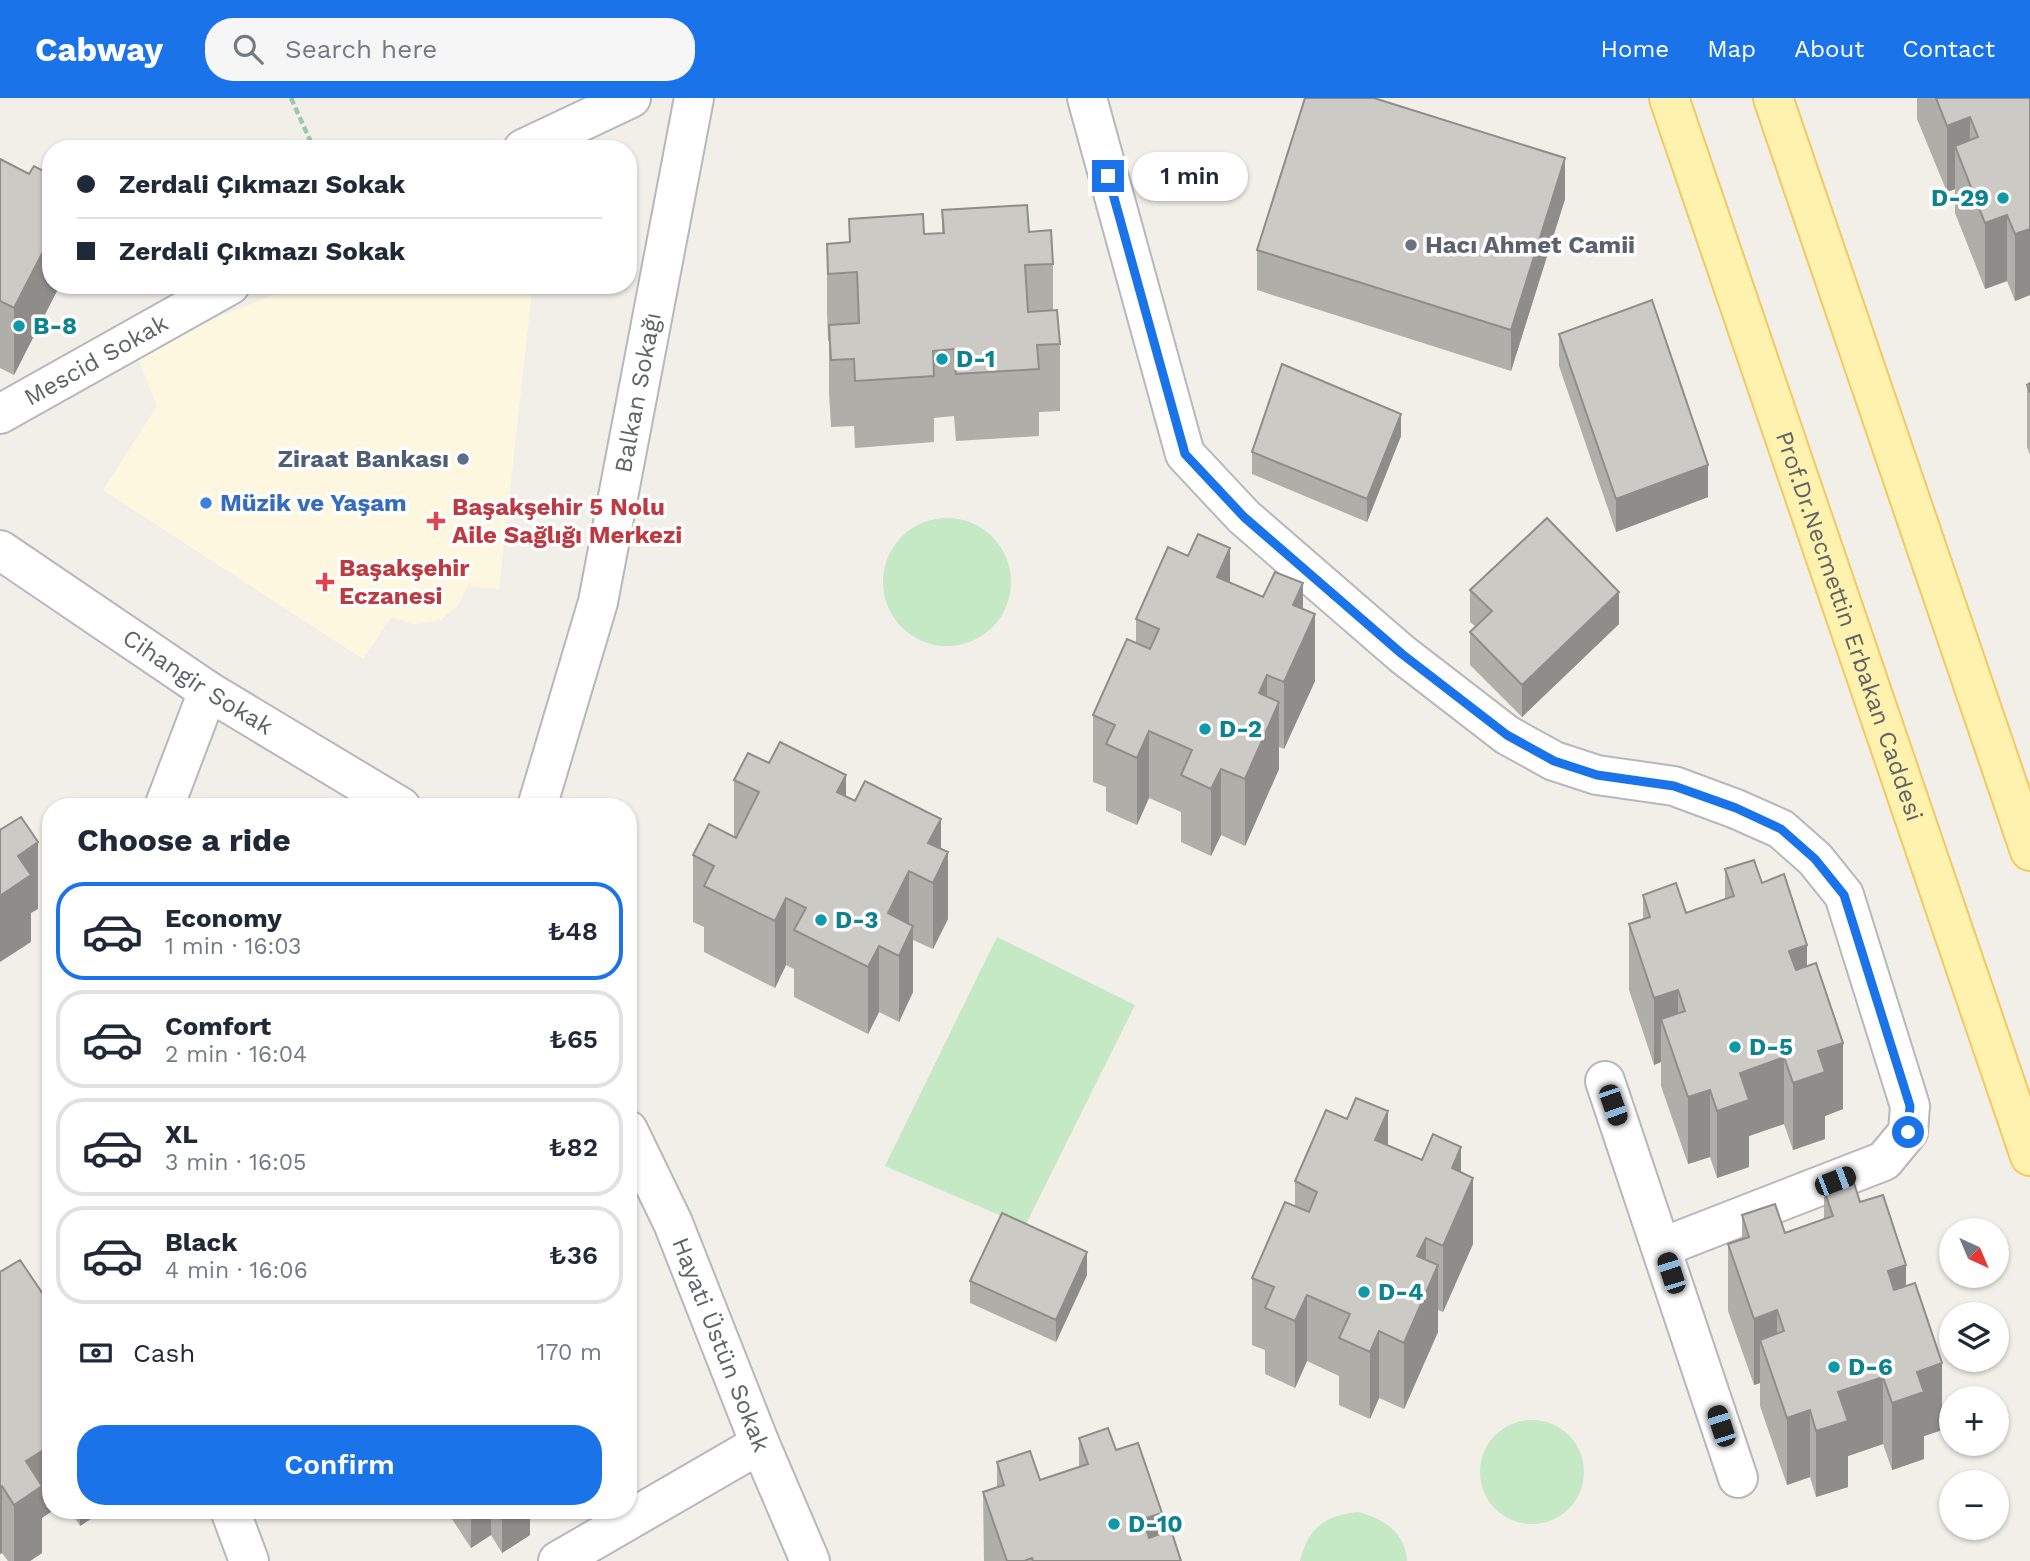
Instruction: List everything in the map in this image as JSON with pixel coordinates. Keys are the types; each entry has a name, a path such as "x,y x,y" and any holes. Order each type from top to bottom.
{"main road":[{"name":"Prof.Dr.Necmettin Erbakan Caddesi","path":"1669,98 2030,1156"},
{"path":"1773,98 2030,851"}],"street":[{"path":"542,140 631,98"},
{"name":"Balkan Sokağı","path":"540,798 598,602 694,98"},
{"path":"1087,98 1185,454 1244,517 1402,654 1507,735 1565,765 1597,775 1674,786 1736,808 1781,829 1815,859 1844,895 1910,1106 1908,1132 1884,1161 1662,1247"},
{"name":"Mescid Sokak","path":"0,414 214,294"},
{"name":"Cihangir Sokak","path":"0,550 208,691 386,798"},
{"path":"167,798 208,691"},
{"path":"1605,1081 1738,1478"},
{"name":"Hayati Üstün Sokak","path":"637,1149 673,1223 760,1444 810,1561"},
{"path":"637,1515 760,1444"},
{"path":"233,1519 249,1561"},
{"path":"558,1561 631,1519"}],"path":[{"path":"291,98 310,140"}],"shaded area":[{"path":"276,294 532,294 499,589 468,586 459,604 441,620 414,624 391,617 363,659 103,490 157,406 135,351"}],"green space":[{"path":"947,518 972,523 992,537 1006,557 1011,582 1006,607 992,627 972,641 947,646 922,641 902,627 888,607 883,582 888,557 902,537 922,523"},
{"path":"997,937 1135,1005 1025,1226 885,1166"},
{"path":"1532,1420 1552,1424 1569,1435 1580,1452 1584,1472 1580,1492 1569,1509 1552,1520 1532,1524 1512,1520 1495,1509 1484,1492 1480,1472 1484,1452 1495,1435 1512,1424"},
{"path":"1358,1512 1392,1528 1402,1542 1407,1561 1300,1561 1308,1540 1320,1525 1327,1520"}],"building":[{"name":"Hacı Ahmet Camii","path":"1305,98 1374,98 1565,158 1511,330 1257,250"},
{"path":"1936,98 2030,98 2030,229 2015,234 2007,215 1985,223 1955,146 1978,137 1970,117 1947,126"},
{"path":"0,159 29,174 34,166 42,170 42,254 14,308 0,301"},
{"path":"1027,205 1029,232 1051,230 1053,264 1025,265 1028,312 1057,310 1060,344 1037,345 1039,369 956,374 954,349 933,351 934,376 855,381 854,359 831,360 829,325 859,323 857,272 828,274 827,244 850,242 849,219 923,214 924,234 944,233 942,210"},
{"path":"1652,300 1708,465 1616,499 1559,334"},
{"path":"1282,364 1401,414 1367,499 1252,452"},
{"path":"1547,518 1619,592 1522,685 1470,632 1492,611 1470,590"},
{"path":"1198,534 1230,548 1217,577 1263,597 1275,572 1303,583 1293,605 1315,614 1284,682 1267,675 1259,693 1279,702 1245,779 1221,769 1211,789 1181,775 1192,750 1149,731 1137,758 1106,744 1115,725 1093,715 1127,639 1150,649 1159,629 1136,619 1168,547 1188,556"},
{"path":"780,742 846,775 837,792 855,801 865,781 941,819 928,843 948,852 933,883 909,871 888,913 913,926 899,956 879,946 868,967 794,930 806,908 786,898 775,921 704,886 714,866 693,855 709,824 736,838 759,792 734,780 748,753 769,763"},
{"path":"21,817 38,842 18,856 31,875 0,896 0,830"},
{"path":"1754,860 1762,883 1784,874 1807,945 1789,951 1796,970 1816,963 1843,1043 1818,1051 1825,1072 1793,1083 1784,1057 1740,1073 1749,1100 1717,1111 1710,1090 1688,1097 1661,1019 1685,1011 1678,990 1654,998 1629,924 1650,917 1643,895 1676,883 1686,913 1734,896 1725,869"},
{"path":"1356,1098 1388,1111 1375,1140 1422,1160 1433,1134 1461,1147 1452,1168 1473,1178 1443,1246 1426,1238 1417,1256 1438,1265 1404,1343 1379,1331 1370,1352 1339,1338 1350,1314 1307,1295 1295,1321 1265,1308 1274,1287 1252,1278 1285,1202 1309,1212 1317,1192 1295,1181 1326,1110 1347,1119"},
{"path":"1853,1180 1860,1202 1883,1195 1906,1265 1888,1271 1894,1290 1915,1283 1939,1354 1939,1364 1917,1372 1924,1392 1892,1403 1883,1377 1838,1392 1848,1421 1816,1431 1810,1410 1787,1418 1760,1340 1784,1331 1777,1310 1754,1319 1728,1244 1749,1237 1742,1215 1775,1204 1785,1233 1833,1216 1824,1190"},
{"path":"1002,1213 1087,1252 1056,1320 970,1281"},
{"path":"20,1260 42,1293 42,1451 26,1461 42,1486 14,1505 2,1486 0,1487 0,1272"},
{"path":"1108,1428 1116,1450 1138,1443 1162,1513 1143,1519 1149,1538 1171,1530 1181,1561 1033,1561 1032,1558 1007,1561 983,1492 1004,1485 997,1462 1030,1451 1040,1480 1088,1464 1079,1438"}],"place":[{"name":"D-29","path":"2003,198"},
{"name":"Hacı Ahmet Camii","path":"1411,245"},
{"name":"B-8","path":"19,326"},
{"name":"D-1","path":"942,359"},
{"name":"Ziraat Bankası","path":"463,459"},
{"name":"Müzik ve Yaşam","path":"206,503"},
{"name":"Başakşehir 5 Nolu Aile Sağlığı Merkezi","path":"436,521"},
{"name":"Başakşehir Eczanesi","path":"325,582"},
{"name":"D-2","path":"1205,729"},
{"name":"D-3","path":"821,920"},
{"name":"D-5","path":"1735,1047"},
{"name":"D-4","path":"1364,1292"},
{"name":"D-6","path":"1834,1367"},
{"name":"D-10","path":"1114,1524"}],"route":[{"path":"1108,176 1185,454 1244,517 1402,654 1507,735 1554,761 1597,775 1674,786 1736,808 1781,829 1815,859 1844,895 1910,1106 1908,1132"}]}
